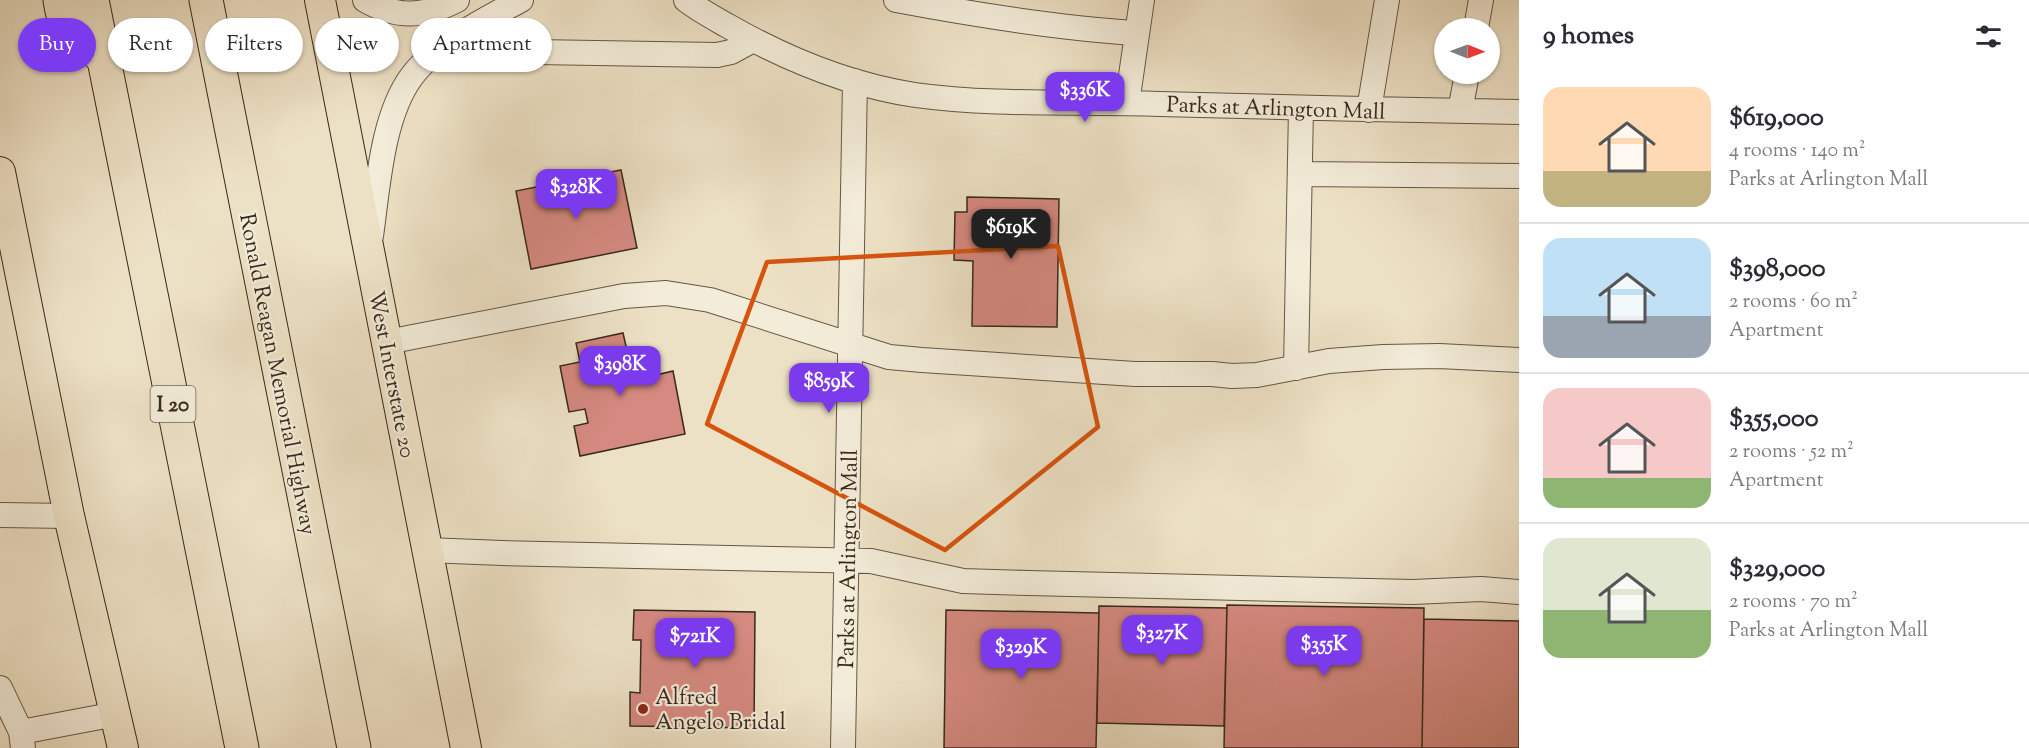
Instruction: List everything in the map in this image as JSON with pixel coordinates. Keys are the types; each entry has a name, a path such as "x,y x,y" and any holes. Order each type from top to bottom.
{"highway":[{"path":"60,0 62,11 104,59"},
{"name":"I 20","path":"92,0 242,748"},
{"name":"Ronald Reagan Memorial Highway","path":"206,0 354,748"}],"main road":[{"name":"West Interstate 20","path":"321,0 466,748"},
{"path":"0,172 69,516 123,748"}],"street":[{"path":"365,0 380,9 398,14 422,14 457,0"},
{"path":"369,250 381,163 392,112 412,76 443,47 521,0"},
{"name":"Parks at Arlington Mall","path":"686,0 753,40 791,59 855,81 914,94 991,101 1519,112"},
{"path":"896,0 997,18 1137,33"},
{"path":"1127,103 1142,0"},
{"path":"1369,110 1387,0"},
{"path":"1478,18 1482,0"},
{"path":"552,52 717,55 732,52 753,40"},
{"name":"Parks at Arlington Mall","path":"843,748 855,81"},
{"path":"1460,111 1465,84"},
{"path":"1296,368 1301,108"},
{"path":"1300,174 1519,176"},
{"path":"387,342 624,296 666,293 710,300 890,357 922,360 1135,374 1232,376 1257,375 1329,361 1383,357 1439,356 1519,360"},
{"path":"0,515 69,516"},
{"path":"427,549 502,553 871,561 963,581 1413,592 1481,589 1519,592"},
{"path":"0,688 22,740 116,714"}],"highlighted area":[{"path":"1058,246 1098,427 945,550 707,424 767,262"}],"building":[{"path":"621,170 637,248 531,269 516,191"},
{"path":"967,197 1059,199 1057,327 972,326 973,261 954,260 955,212 967,212"},
{"path":"623,333 628,355 652,350 656,375 673,371 685,434 580,456 574,426 588,423 585,409 569,412 560,366 580,362 576,343"},
{"path":"1227,605 1424,608 1422,748 1224,748"},
{"path":"1099,606 1227,608 1224,726 1097,723"},
{"path":"634,610 755,612 754,728 630,726 630,692 640,693 641,640 633,640"},
{"path":"946,610 1099,613 1096,748 944,748"},
{"path":"1424,619 1519,621 1519,748 1422,748"}],"place":[{"name":"Alfred Angelo Bridal","path":"643,709"}]}
